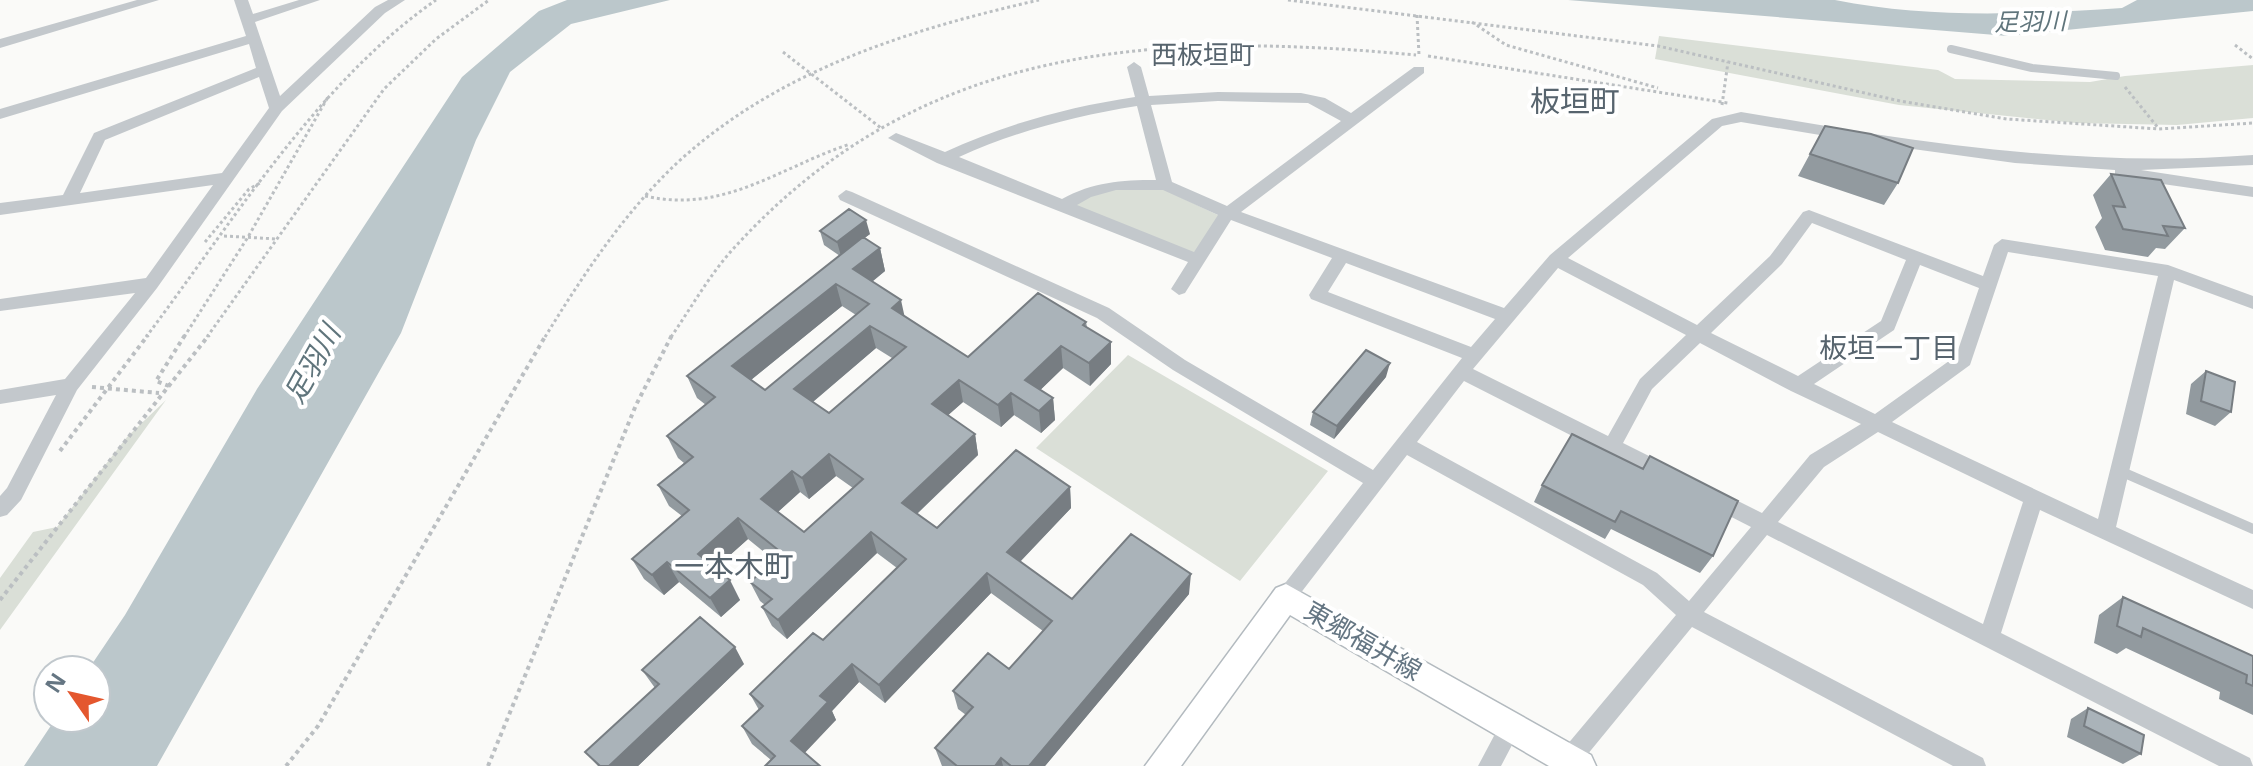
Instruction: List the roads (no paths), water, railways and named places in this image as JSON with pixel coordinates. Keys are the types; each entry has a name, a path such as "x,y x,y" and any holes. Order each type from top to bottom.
{"main road":[{"name":"東郷福井線","path":"1161,766 1286,597 1574,763"}],"street":[{"path":"0,44 152,0"},
{"path":"241,0 277,108"},
{"path":"247,20 313,0"},
{"path":"0,509 14,494 70,385 151,284 277,108 380,10 398,0"},
{"path":"0,114 253,38"},
{"path":"1134,67 1165,185"},
{"path":"68,200 99,137 264,70"},
{"path":"1179,289 1228,213 1419,70"},
{"path":"942,159 984,138 1036,119 1078,109 1145,102 1225,96 1315,100 1352,121"},
{"path":"1286,597 1461,371 1556,259 1717,122 1741,117 1919,146 2075,162 2144,165 2253,160"},
{"path":"896,138 1196,259"},
{"path":"2075,162 2138,177 2253,192"},
{"path":"0,209 227,178"},
{"path":"1062,206 1086,193 1116,185 1165,185 1228,213 1506,316"},
{"path":"846,196 1103,313 1179,365 1376,481"},
{"path":"1611,447 1646,384 1699,337 1776,260 1809,216 1989,285"},
{"path":"1574,763 1690,615 1817,461 1964,360 2002,245 2168,271 2253,303"},
{"path":"1343,255 1317,295 1474,355"},
{"path":"1797,386 1888,325 1915,257"},
{"path":"1556,259 1797,386 2253,600"},
{"path":"2105,532 2168,271"},
{"path":"0,305 151,284"},
{"path":"1461,371 2242,766"},
{"path":"0,397 70,385"},
{"path":"1404,444 1650,579 1690,615 1975,766"},
{"path":"1989,638 2034,498"},
{"path":"1489,766 1511,726"}],"lane":[{"path":"1951,49 1981,59 2086,75 2116,76"},
{"path":"2120,471 2253,529"}],"water":[{"name":"足羽川","path":"567,0 670,0 571,24 510,72 476,140 401,333 157,766 24,766 45,734 112,734 112,654 99,654 125,615 257,389 462,77 539,11"},
{"name":"足羽川","path":"1568,0 1835,0 1907,10 1978,13 2122,8 2137,0 2253,0 2253,11 2008,36"}],"district":[{"name":"西板垣町","path":"1203,55"},
{"name":"板垣町","path":"1575,102"},
{"name":"板垣一丁目","path":"1889,348"},
{"name":"一本木町","path":"734,567"}]}
